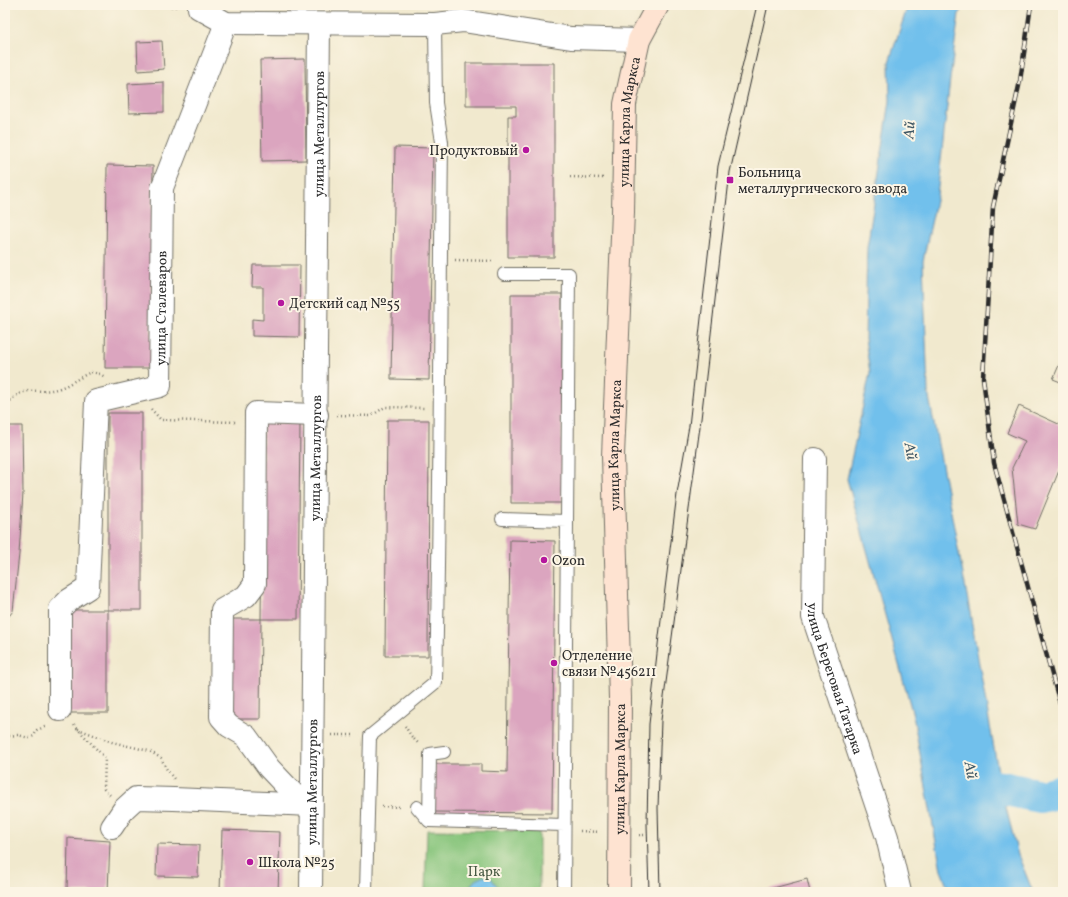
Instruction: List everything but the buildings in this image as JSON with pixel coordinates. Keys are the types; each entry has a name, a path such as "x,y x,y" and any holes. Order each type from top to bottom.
{"main road":[{"name":"улица Карла Маркса","path":"619,892 620,706 613,456 624,178 625,104 639,40 658,5"}],"street":[{"path":"199,7 226,23 435,24 463,21 572,38 639,40"},
{"name":"улица Сталеваров","path":"60,710 60,610 69,600 88,588 96,401 160,386 162,188 226,23"},
{"name":"улица Металлургов","path":"311,892 308,805 312,735 317,415 320,24"},
{"path":"308,805 269,768 246,736 229,726 221,716 222,610 246,596 255,584 256,413 317,415"},
{"name":"улица Береговая Татарка","path":"815,459 813,617 888,836 900,892"},
{"path":"112,827 124,809 136,798 308,805"}],"lane":[{"path":"366,892 370,736 436,682 439,523 442,142 436,103 435,24"},
{"path":"504,274 569,274 564,892"},
{"path":"502,519 567,521"},
{"path":"429,821 430,754 444,752"},
{"path":"417,807 429,821 564,825"}],"path":[{"path":"143,5 199,7"},
{"path":"570,177 624,178"},
{"path":"441,260 496,261"},
{"path":"5,407 16,396 24,391 61,388 91,372 100,374 112,382 120,395"},
{"path":"317,415 371,416 385,407 439,408"},
{"path":"161,420 231,422"},
{"path":"5,736 18,735 29,738 34,736 37,730 49,724 60,710 105,758 104,789"},
{"path":"397,713 411,736 430,754"},
{"path":"77,729 112,742 149,751 161,758 167,770 175,780"},
{"path":"312,735 358,735"},
{"path":"368,805 417,807"}],"green space":[{"name":"Парк","path":"427,830 539,831 539,892 425,892"}],"water":[{"name":"Ай","path":"908,5 963,5 959,14 950,79 937,196 923,261 928,392 966,590 1001,788 1018,855 1033,892 949,892 941,870 913,715 847,479 870,373 865,339 867,248 890,101 889,62"},
{"path":"484,876 491,878 500,890 499,892 472,892 471,885 475,880"}],"waterway":[{"path":"974,786 1001,788 1040,796 1063,791"}],"tram line":[{"path":"649,892 647,824 649,724 659,636 677,494 689,426 718,166 757,5"},
{"path":"660,892 658,808 661,720 701,419 730,172 768,5"}],"railway":[{"path":"1031,5 1020,81 993,207 983,378 994,463 1063,715"}],"place":[{"name":"Продуктовый","path":"526,150"},
{"name":"Больница металлургического завода","path":"730,180"},
{"name":"Детский сад №55","path":"281,303"},
{"name":"Ozon","path":"544,560"},
{"name":"Отделение связи №456211","path":"554,663"},
{"name":"Школа №25","path":"250,862"}]}
